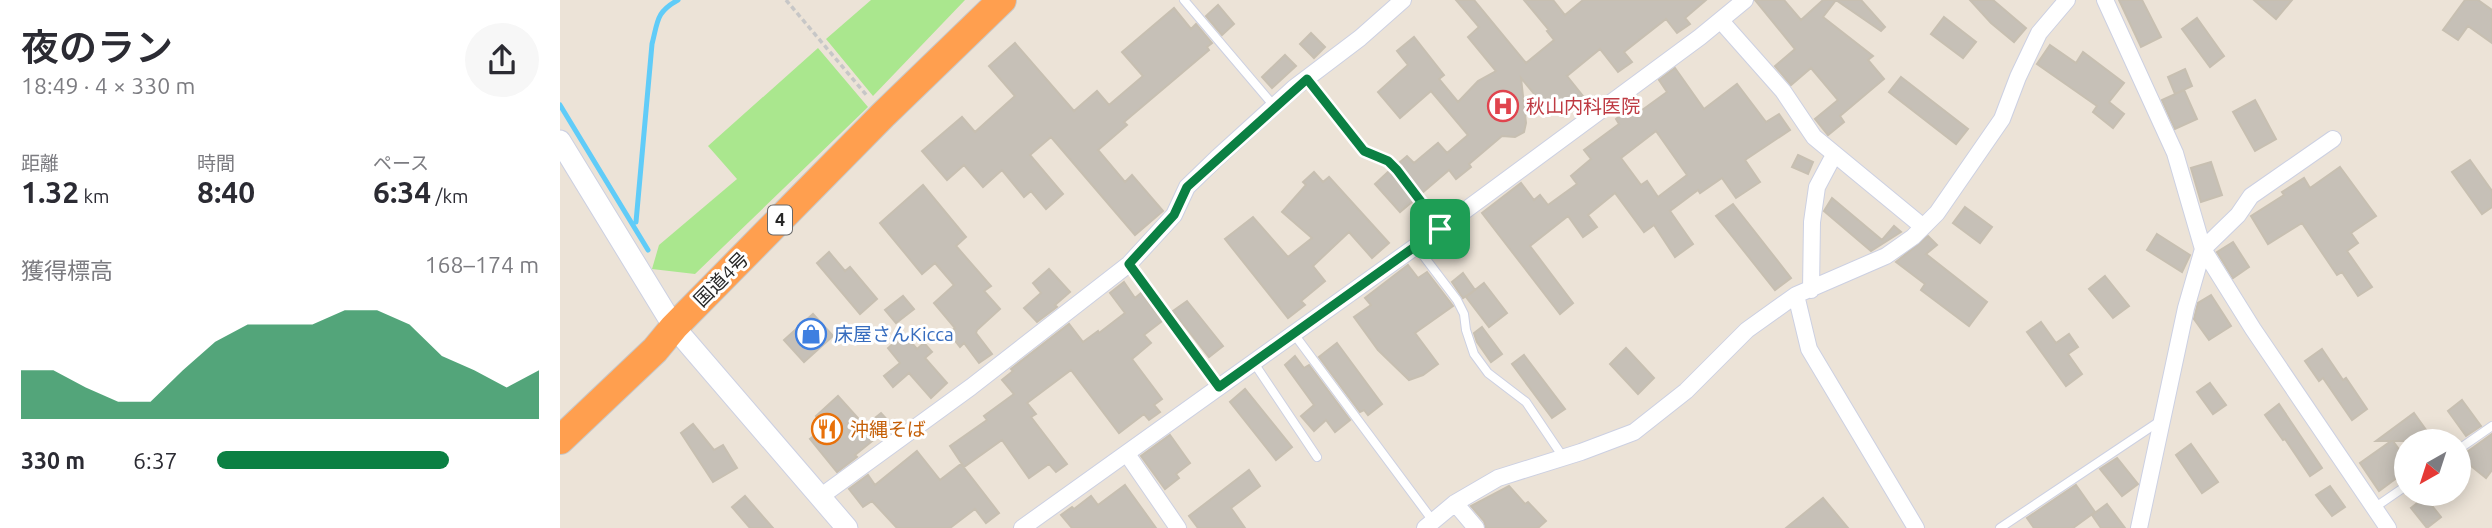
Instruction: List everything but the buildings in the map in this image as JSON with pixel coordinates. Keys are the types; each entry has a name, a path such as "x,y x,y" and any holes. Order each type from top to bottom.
{"highway":[{"name":"国道4号","path":"560,440 655,350 674,327 883,115 1002,0"}],"street":[{"path":"820,497 971,387 1129,264 1174,215 1187,187 1274,106 1403,0"},
{"path":"1022,528 1441,228 1721,21 1745,0"},
{"path":"1429,525 1455,503 1497,478 1634,432 1686,391 1747,330 1803,292 1886,256 1913,237 1937,213 2002,119 2039,33 2067,0"},
{"path":"2105,0 2175,153 2203,249 2253,329 2388,528"},
{"path":"1721,21 1783,91 1814,137 1922,226"},
{"path":"2139,528 2186,308 2203,249 2238,215 2251,196 2333,139"},
{"path":"560,141 674,327 847,528"},
{"path":"1834,155 1817,187 1812,222 1803,292 1808,349 1916,528"},
{"path":"1126,454 1178,528"},
{"path":"1455,503 1476,528"}],"lane":[{"path":"1184,0 1274,106"},
{"path":"1307,79 1364,151 1388,161 1397,170 1441,228"},
{"path":"1416,246 1464,313 1474,354 1488,373 1525,402 1563,457"},
{"path":"1129,264 1219,387"},
{"path":"1294,334 1429,525"},
{"path":"1254,363 1317,457"},
{"path":"2000,528 2162,420"},
{"path":"2471,441 2492,426"},
{"path":"2375,508 2394,495"}],"path":[{"path":"786,0 883,115"}],"green space":[{"path":"871,0 965,0 873,96 826,39"},
{"path":"818,48 868,107 695,274 652,269 659,245 737,179 708,146"}],"waterway":[{"path":"636,222 652,44 662,13 678,0"},
{"path":"560,105 648,250"}],"place":[{"name":"秋山内科医院","path":"1503,106"},
{"name":"床屋さんKicca","path":"811,334"},
{"name":"沖縄そば","path":"827,429"}],"route":[{"path":"1307,79 1364,151 1388,161 1397,170 1440,229 1219,387 1129,264 1174,215 1187,187 1307,79"}]}
